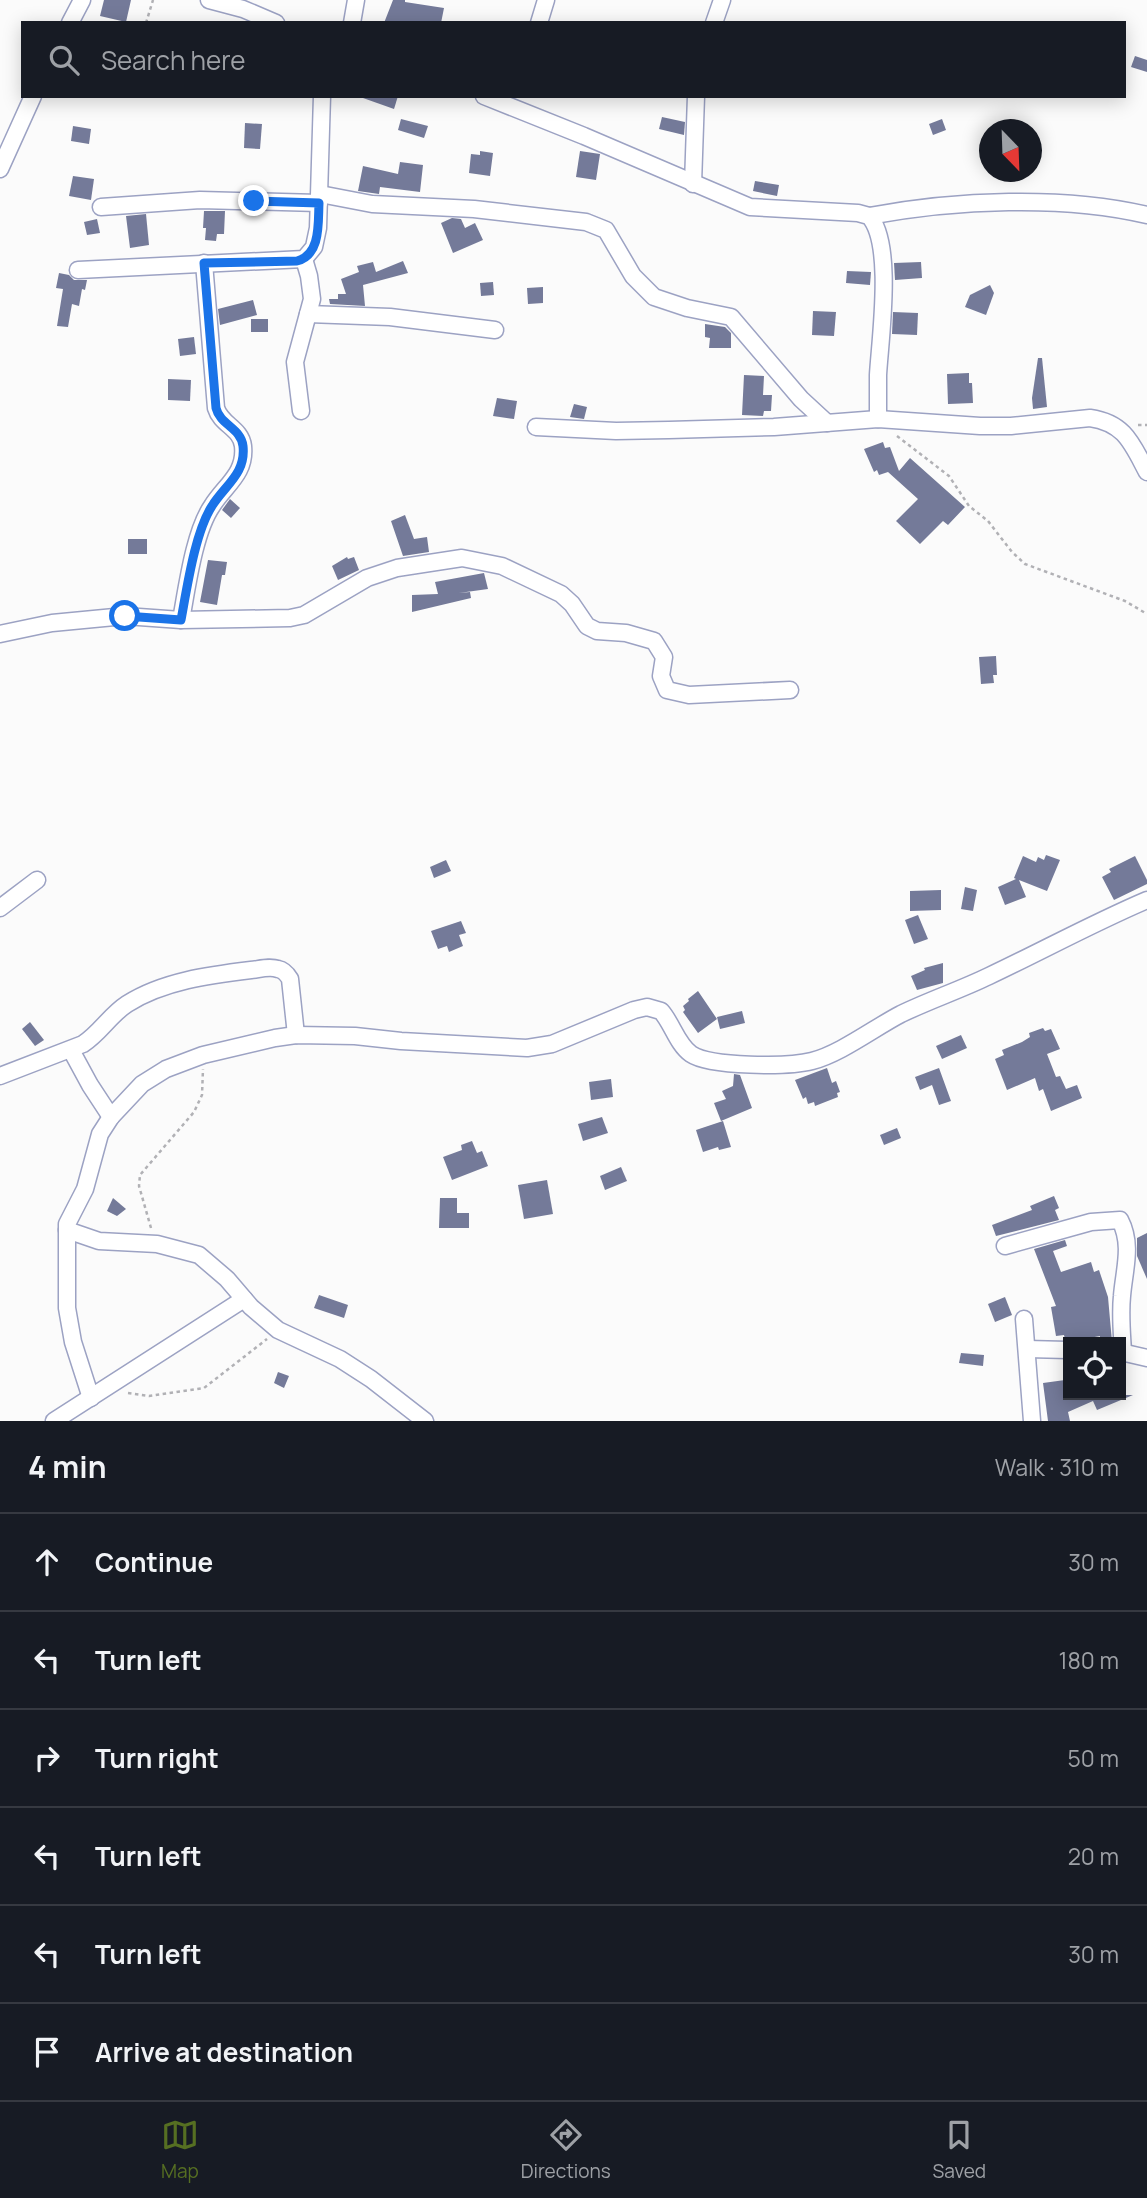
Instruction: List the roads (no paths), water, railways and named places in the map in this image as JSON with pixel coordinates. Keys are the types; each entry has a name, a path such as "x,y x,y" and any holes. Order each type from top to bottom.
{"street":[{"path":"71,21 82,0"},
{"path":"209,0 243,9 271,21"},
{"path":"352,21 356,0"},
{"path":"540,21 546,0"},
{"path":"715,21 722,0"},
{"path":"0,169 32,98"},
{"path":"78,270 304,259 314,247 319,198 322,98"},
{"path":"693,184 696,98"},
{"path":"512,101 693,184 750,207 849,212 869,216 939,205 1007,203 1115,207 1147,215"},
{"path":"102,208 200,200 319,198 372,204 474,209 586,222 600,227 611,236 633,276 645,290 665,302 731,317 800,399 827,423"},
{"path":"869,216 879,232 883,267 878,419"},
{"path":"301,411 295,362 312,289 304,259"},
{"path":"181,620 205,520 221,493 238,474 243,455 240,436 221,419 216,408 204,263"},
{"path":"308,314 390,317 495,330"},
{"path":"536,427 616,431 878,419 980,426 1044,423 1078,418 1100,419 1124,432 1147,472"},
{"path":"0,634 51,623 125,616 181,620 290,618 304,615 367,578 397,568 462,558 502,566 561,594 572,604 587,626 597,631 626,633 654,641 664,657 661,676 667,690 690,695 790,690"},
{"path":"0,908 37,880"},
{"path":"91,1398 73,1342 67,1308 67,1224 91,1172 100,1134 111,1117 142,1084 166,1069 241,1045 296,1035 355,1036 527,1048 552,1044 617,1015 647,1007 658,1008 664,1014 679,1040 691,1054 733,1064 799,1063 825,1057 908,1011 1147,900"},
{"path":"0,1076 43,1058 71,1050 92,1038 113,1014 144,995 214,975 276,968 286,972 290,979 296,1035"},
{"path":"71,1050 111,1117"},
{"path":"1005,1246 1091,1222 1120,1220 1128,1250 1121,1298 1122,1337"},
{"path":"67,1230 99,1241 157,1244 199,1255 278,1330 340,1359 371,1379 425,1421"},
{"path":"54,1421 244,1299"},
{"path":"1024,1319 1032,1421"},
{"path":"1027,1349 1063,1350"},
{"path":"1126,1353 1147,1358"}]}
